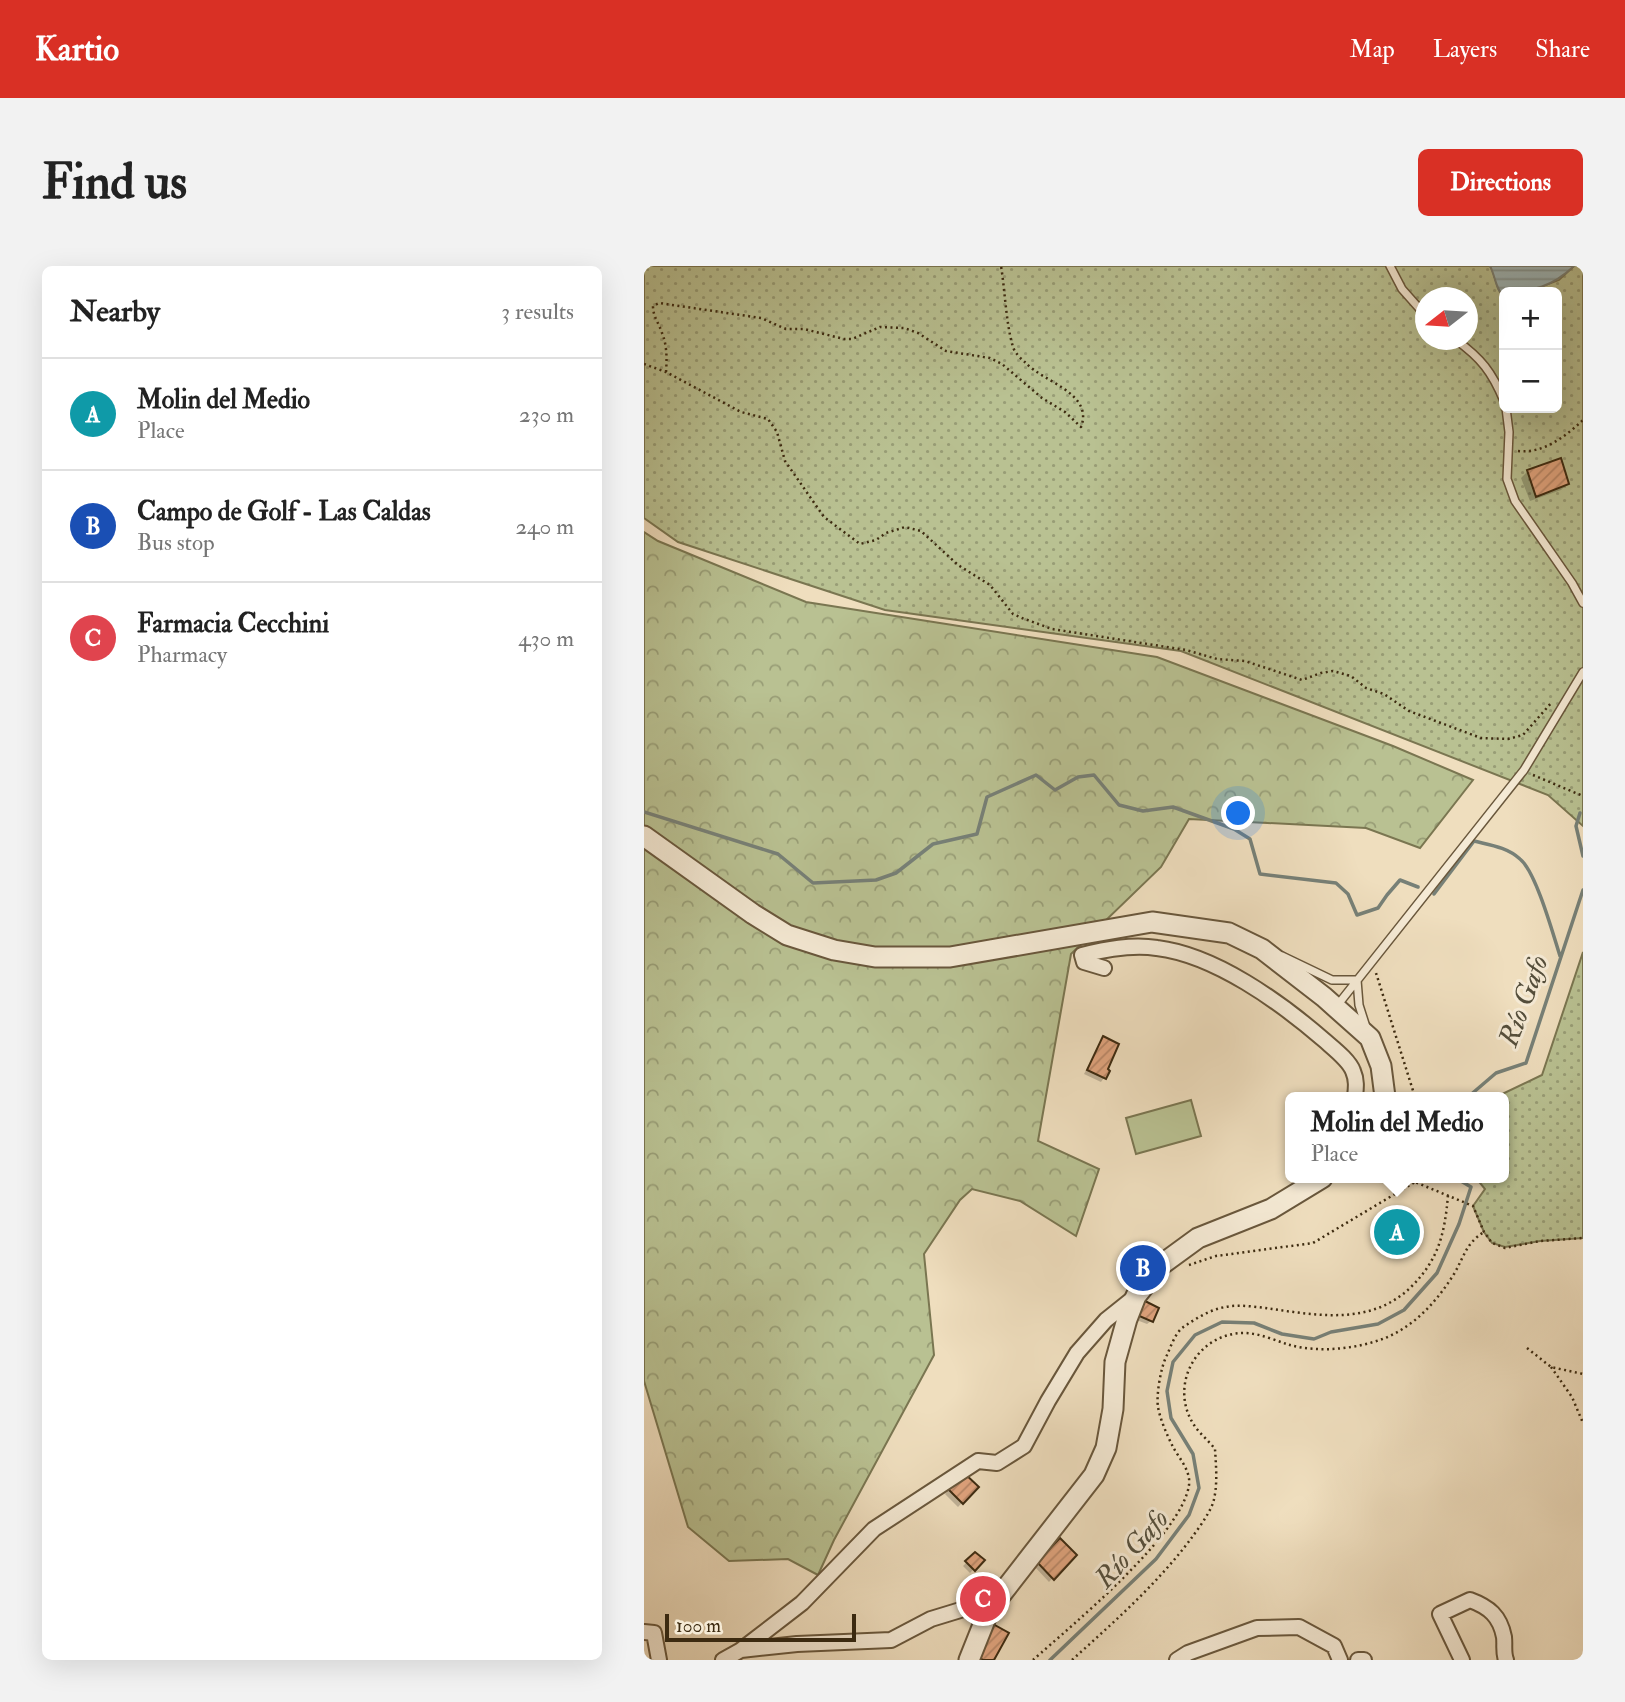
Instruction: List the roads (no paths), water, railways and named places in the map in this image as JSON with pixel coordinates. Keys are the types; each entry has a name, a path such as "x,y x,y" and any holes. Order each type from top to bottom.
{"street":[{"path":"644,836 752,914 787,935 834,950 875,957 950,957 1152,922 1229,933 1262,949 1370,1038 1381,1066 1384,1092"},
{"path":"1104,968 1084,962 1082,955 1122,947 1157,948 1215,967 1267,997 1334,1049 1353,1068 1357,1084 1355,1092"},
{"path":"723,1660 741,1650 802,1603 874,1529 949,1477 978,1461 997,1463 1024,1446 1077,1353 1106,1320 1136,1296 1161,1265 1198,1238 1271,1209 1309,1183"},
{"path":"969,1660 989,1610 1094,1475 1107,1448 1113,1409 1115,1362 1136,1296"},
{"path":"1462,1660 1440,1614 1470,1600 1488,1607 1498,1618 1505,1639 1503,1653 1506,1660"},
{"path":"741,1650 797,1644 891,1640 931,1619 967,1608 989,1610"},
{"path":"1177,1660 1188,1653 1256,1628 1299,1627 1334,1646 1340,1660"},
{"path":"644,1632 654,1633 659,1660"},
{"path":"1357,1660 1364,1660"}],"lane":[{"path":"1390,266 1402,289 1415,304"},
{"path":"1470,350 1478,356 1494,377 1499,389"},
{"path":"1506,413 1507,479 1515,501 1583,603"},
{"path":"1336,1008 1524,771 1583,672"},
{"path":"1262,949 1290,958 1315,974 1332,980 1357,981"},
{"path":"1357,981 1359,1005 1370,1038"}],"water":[{"path":"1490,266 1574,266 1550,283 1539,287 1499,287 1499,290"}],"waterway":[{"path":"644,812 778,854 813,883 876,880 896,873 933,844 977,834 987,797 1036,775 1055,790 1078,777 1094,775 1119,805 1143,811 1173,807 1234,829 1250,839 1260,874 1336,883 1348,894 1357,915 1378,908 1400,880 1418,887"},
{"name":"Río Gafo","path":"1580,813 1576,826 1583,856"},
{"path":"1434,894 1474,841 1510,852 1520,859 1532,877 1560,956"},
{"name":"Río Gafo","path":"1474,1092 1496,1073 1526,1063 1583,890"},
{"name":"Río Gafo","path":"1050,1660 1156,1559 1189,1515 1199,1488 1193,1454 1171,1418 1167,1391 1173,1362 1195,1335 1222,1322 1254,1323 1282,1334 1314,1339 1331,1332 1378,1324 1404,1310 1437,1273 1459,1224 1471,1187 1464,1183"}],"place":[{"name":"Molin del Medio","path":"1397,1232"},
{"name":"Campo de Golf - Las Caldas","path":"1143,1268"},
{"name":"Farmacia Cecchini","path":"983,1599"}]}
